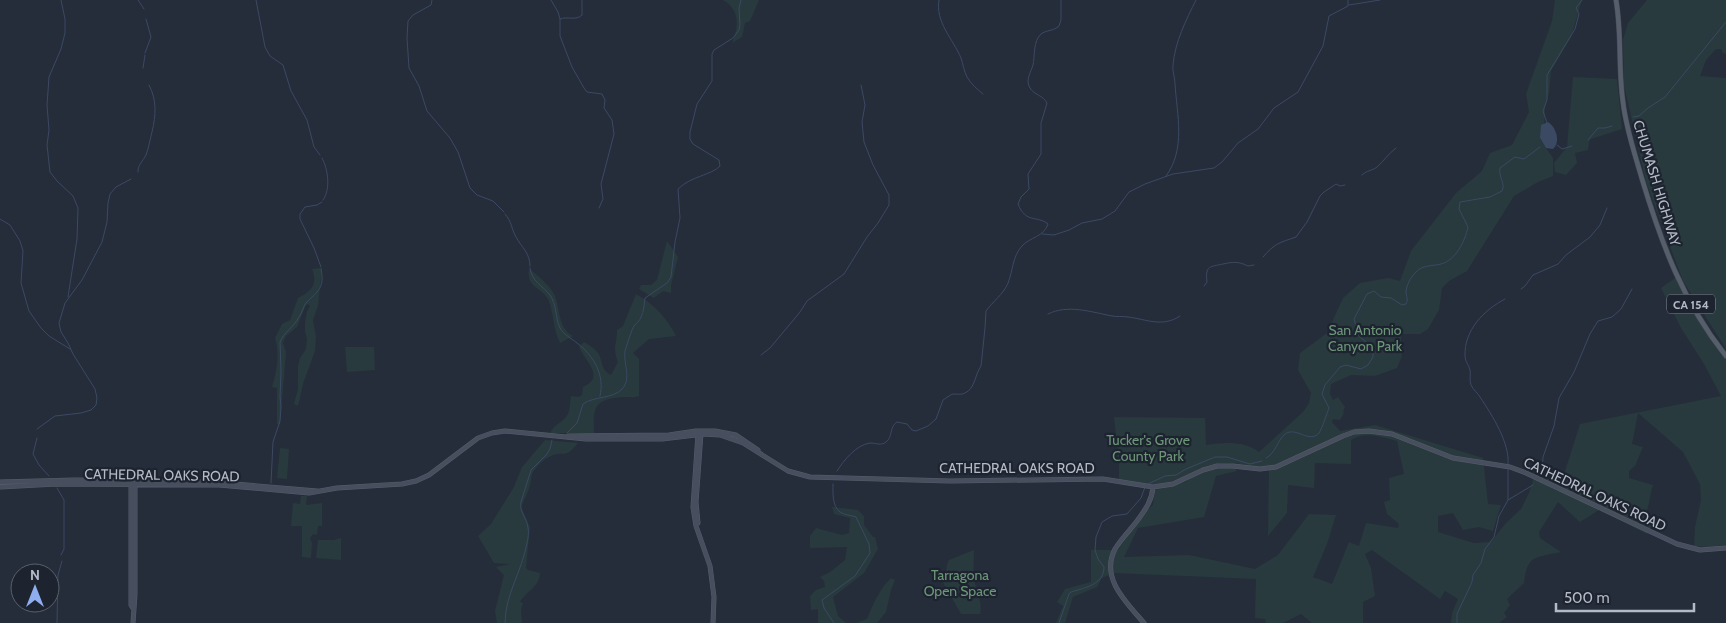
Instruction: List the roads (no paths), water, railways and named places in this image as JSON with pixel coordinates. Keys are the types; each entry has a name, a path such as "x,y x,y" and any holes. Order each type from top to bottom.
{"main road":[{"name":"CHUMASH HIGHWAY","path":"1616,1 1624,112 1656,225 1670,262 1688,299 1708,333 1726,356"},
{"name":"CATHEDRAL OAKS ROAD","path":"0,482 219,485 305,493 338,488 402,484 421,479 434,472 470,442 492,433 511,431 563,437 669,435 721,431 736,435 788,471 810,477 959,481 1103,479 1151,487 1173,484 1202,470 1217,466 1260,469 1276,467 1343,436 1354,432 1375,431 1392,434 1453,458 1510,467 1677,544 1700,550 1726,548"},
{"path":"700,433 693,507 696,526 710,566 714,597 714,623"},
{"name":"CATHEDRAL OAKS ROAD","path":"0,486 133,483"},
{"path":"133,483 133,623"},
{"path":"1144,623 1116,589 1112,577 1111,564 1117,546 1149,503 1151,487"}],"water":[{"path":"1548,122 1553,127 1557,139 1553,149 1546,148 1540,138 1541,125"}],"waterway":[{"path":"61,0 65,19 65,33 61,49 49,77 47,105 49,130 47,145 50,172 73,196 78,208 77,239 68,297"},
{"path":"138,0 144,9"},
{"path":"256,0 265,47 270,56 283,65 291,91 307,120 314,147 320,155"},
{"path":"432,0 431,5 413,15 408,21 409,68 419,86 427,111 450,138 458,152 470,188 477,195 493,201 504,212"},
{"path":"551,0 560,19"},
{"path":"582,0 582,15 580,17 560,19 560,36 572,67 584,88 587,92 602,94 605,100 604,108 612,120 614,134 601,184 603,199 599,208"},
{"path":"567,433 577,423 583,404 587,401 614,394 625,385 627,376 625,351 633,328 642,315 645,298 667,283 671,277 680,218 678,189 689,181 712,172 720,166 719,160 693,144 690,139 690,132 697,104 712,81 712,54 714,50 733,38 739,30 741,0"},
{"path":"939,0 938,8 942,23 958,51 967,77 983,94"},
{"path":"837,471 855,450 865,444 886,442 897,422 907,424 912,430 916,431 928,426 936,419 943,400 953,394 964,394 973,385 981,366 986,311 1006,287 1014,259 1019,250 1025,243 1043,232 1048,224 1044,221 1028,217 1018,204 1021,197 1029,189 1028,174 1041,154 1041,123 1047,103 1029,85 1028,79 1033,65 1035,45 1041,34 1059,26 1061,20 1061,0"},
{"path":"1166,176 1176,155 1179,132 1173,70 1174,56 1188,15 1196,0"},
{"path":"1042,234 1054,235 1082,223 1102,219 1115,211 1129,192 1145,184 1173,174 1214,168 1222,162 1238,143 1258,129 1274,108 1298,92 1323,46 1329,16 1348,6 1348,0"},
{"path":"1349,5 1380,0"},
{"path":"1547,123 1543,111 1547,100 1547,75 1575,29 1579,14 1576,8 1582,0"},
{"path":"145,53 151,37 146,19"},
{"path":"1633,117 1639,116 1665,97 1726,22"},
{"path":"143,68 145,55"},
{"path":"138,172 139,166 147,152 154,120 155,102 149,85"},
{"path":"761,355 770,348 807,301 844,274 889,205 889,195 873,165 864,142 862,122 865,105 861,85"},
{"path":"1588,140 1598,128 1612,126"},
{"path":"1557,145 1562,149 1572,146"},
{"path":"1266,458 1272,453 1285,434 1289,432 1311,437 1319,433 1329,408 1322,394 1325,385 1340,367 1346,365 1361,369 1368,365 1373,357 1373,348 1359,336 1354,319 1367,294 1374,291 1381,297 1391,298 1402,305 1406,304 1407,287 1416,272 1424,267 1446,262 1462,244 1468,227 1459,209 1460,202 1490,197 1502,191 1503,185 1500,168 1515,157 1524,159 1540,147"},
{"path":"1362,175 1377,167 1396,148"},
{"path":"322,158 328,179 326,195 323,200"},
{"path":"37,429 55,416 81,413 91,410 96,405 95,389 73,354 61,332 59,323 65,303 82,280 102,242 107,222 110,194 116,187 131,179"},
{"path":"1263,257 1278,244 1296,237 1324,192 1336,184 1340,186 1345,185"},
{"path":"321,267 300,219 300,214 305,207 322,202"},
{"path":"1521,289 1533,275 1558,264 1566,255 1590,237 1600,225 1607,208"},
{"path":"505,214 527,254 530,266"},
{"path":"0,219 10,225 20,241 23,251 21,283 29,311 49,336 70,349"},
{"path":"1204,286 1207,282 1209,268 1233,262 1248,266 1254,265"},
{"path":"530,268 535,280 550,295 560,328 583,348 597,367 601,381 600,396"},
{"path":"271,483 273,442 280,421 281,407 280,342 297,321 306,303 320,289 322,281 321,269"},
{"path":"1542,473 1543,457 1554,426 1559,398 1574,372 1590,334 1598,321 1612,317 1621,309 1632,289"},
{"path":"1505,299 1483,315 1472,329 1468,338 1465,356 1470,370 1471,385 1485,404 1499,429 1506,447 1508,464"},
{"path":"1048,314 1072,309 1154,322 1167,322 1180,316"},
{"path":"37,438 33,454 39,465 49,476"},
{"path":"505,623 508,603 525,553 528,538 527,524 521,509 521,502 531,470 547,454 552,440"},
{"path":"1148,484 1165,476 1176,475 1215,457 1227,457 1250,464 1262,461"},
{"path":"1508,468 1508,500"},
{"path":"833,484 837,509 842,513 856,517 869,544 870,553 855,576 822,600 824,608 834,623"},
{"path":"1457,623 1457,614 1472,582 1473,575 1481,563 1485,549 1494,537 1499,516 1508,500 1533,485"},
{"path":"1059,623 1069,594 1092,585 1101,578 1104,567 1098,559 1095,550 1096,537 1102,522 1112,516 1127,514 1141,498 1145,487"},
{"path":"57,488 64,500 64,549 61,555"},
{"path":"57,623 58,575 62,561"}],"park label":[{"name":"San Antonio Canyon Park","path":"1365,338"},
{"name":"Tucker's Grove County Park","path":"1148,448"},
{"name":"Tarragona Open Space","path":"960,584"}]}
